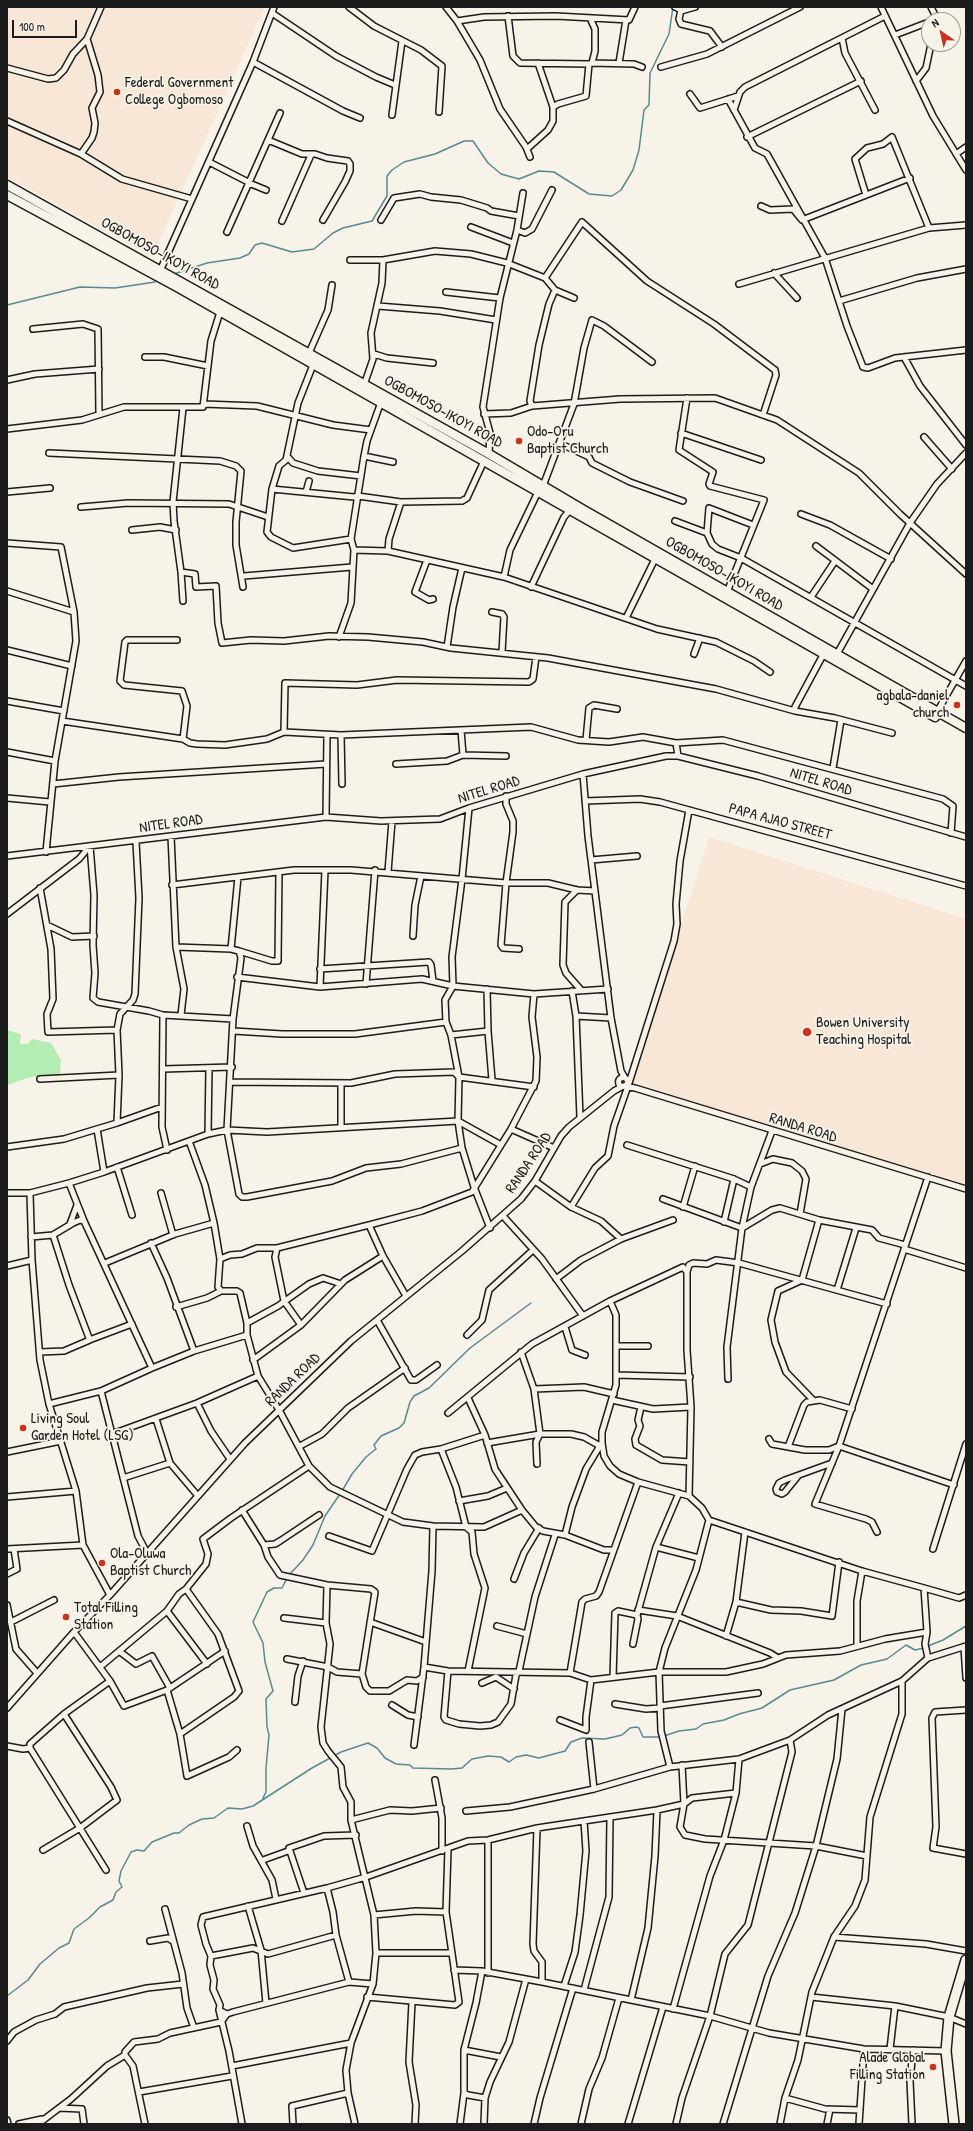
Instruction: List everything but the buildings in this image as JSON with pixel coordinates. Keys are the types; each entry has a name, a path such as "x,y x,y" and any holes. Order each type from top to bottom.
{"highway":[{"path":"954,2124 946,2051 949,2017 966,1960"}],"main road":[{"name":"OGBOMOSO-IKOYI ROAD","path":"7,186 364,384 383,399"},
{"name":"OGBOMOSO-IKOYI ROAD","path":"7,195 313,365 383,399 487,457 837,654 966,734"},
{"name":"OGBOMOSO-IKOYI ROAD","path":"542,489 570,510 823,655 966,728"}],"street":[{"path":"7,68 48,79 56,78 64,70 73,54 87,39 101,7"},
{"path":"160,271 253,62 274,7"},
{"path":"349,7 374,26 421,50 442,66 439,112"},
{"path":"446,7 457,21 480,60 500,109 527,149 530,157"},
{"path":"457,21 484,17 508,16 629,20 635,7"},
{"path":"675,7 681,10 681,24 710,31 722,47"},
{"path":"681,12 695,7"},
{"path":"661,67 708,54 800,7"},
{"path":"881,7 933,116 966,170"},
{"path":"272,13 336,56 376,77 395,85"},
{"path":"508,16 513,56 520,63 619,63 634,64 642,67"},
{"path":"734,110 738,96 745,87 886,16"},
{"path":"553,107 558,104 586,96 596,36 590,18"},
{"path":"619,63 626,20"},
{"path":"895,36 921,25"},
{"path":"842,38 846,53 875,110"},
{"path":"81,154 92,138 94,132 95,123 92,108 100,92 98,75 87,39"},
{"path":"392,115 402,41"},
{"path":"916,81 926,68 929,52"},
{"path":"253,62 343,111 360,118"},
{"path":"527,149 548,130 553,121 553,107 538,63"},
{"path":"747,137 861,81"},
{"path":"690,94 700,108 738,96"},
{"path":"728,99 747,137 755,148 767,154 802,220 825,258 863,367 868,368 895,358 966,350"},
{"path":"227,232 280,113"},
{"path":"7,121 81,154 122,179 192,199"},
{"path":"866,195 855,159 864,150 883,144 892,137 910,178 929,228"},
{"path":"268,140 302,154 348,161 350,164 350,171 323,220"},
{"path":"956,154 966,147"},
{"path":"282,221 311,155"},
{"path":"209,162 266,190"},
{"path":"802,220 910,178"},
{"path":"517,230 525,233 532,229 552,190"},
{"path":"272,489 358,496 401,502 442,502 465,500 487,457 490,433 484,414 484,407 500,298 507,263 517,230 523,193"},
{"path":"381,220 394,198 420,194 430,197 461,200 492,211 519,216"},
{"path":"761,206 770,210 793,209 802,220"},
{"path":"545,278 582,222 647,281 714,324 775,370 776,375 763,415"},
{"path":"740,284 929,228 966,225"},
{"path":"471,227 513,243"},
{"path":"350,260 383,260 435,251 471,254 507,263 545,278 555,290 574,298"},
{"path":"364,384 374,354 370,333 378,306 382,283 383,260"},
{"path":"839,301 917,278 966,270"},
{"path":"774,273 797,298"},
{"path":"309,353 328,310 332,284"},
{"path":"532,406 530,401 539,345 549,304 555,290"},
{"path":"446,292 500,298"},
{"path":"378,306 440,311 496,320"},
{"path":"204,404 211,342 220,312"},
{"path":"504,577 510,550 537,494 542,489 574,404 580,368 592,320 604,326 652,362"},
{"path":"33,329 83,324 96,327 99,332 99,414"},
{"path":"374,354 387,358 433,363"},
{"path":"145,357 164,357 208,366"},
{"path":"904,357 920,386 966,445"},
{"path":"313,365 294,417 286,460 280,466 272,489 267,532 293,548 352,539"},
{"path":"7,380 35,374 99,369"},
{"path":"687,398 679,450 713,472 709,484 710,486 764,500 753,524 727,592"},
{"path":"484,414 511,413 532,406 574,404 620,399 715,398 777,420 859,473 910,523 966,574"},
{"path":"339,637 351,603 354,550 352,539 364,456 371,430 383,399"},
{"path":"7,429 57,424 120,408 140,405 183,408 201,407 204,404 257,406 294,417 371,430"},
{"path":"183,408 173,502 184,601"},
{"path":"681,433 761,460"},
{"path":"924,437 952,469"},
{"path":"559,443 589,457 592,463 630,482 683,501"},
{"path":"49,453 177,458 220,461 236,466 241,471 237,506 236,545 244,587"},
{"path":"837,654 910,523 937,484 966,453"},
{"path":"286,456 289,461 293,463 318,471 361,476"},
{"path":"364,456 393,462"},
{"path":"306,492 309,481"},
{"path":"7,492 50,488"},
{"path":"81,507 128,503 173,502 237,506 268,518"},
{"path":"388,551 389,539 401,502"},
{"path":"753,524 709,508 707,533 712,544 718,549 741,558 855,621 955,681 966,686"},
{"path":"531,587 564,517 570,510"},
{"path":"801,514 830,525 891,559"},
{"path":"675,521 707,533"},
{"path":"132,530 160,527 176,530"},
{"path":"7,543 61,547 77,634 55,761 46,852"},
{"path":"816,546 873,590"},
{"path":"354,550 388,551 504,577 657,629 716,642 754,661 770,672"},
{"path":"427,560 415,592 429,600 433,599"},
{"path":"626,618 655,560"},
{"path":"811,597 835,561"},
{"path":"244,576 352,567"},
{"path":"447,647 453,607 462,568"},
{"path":"181,572 195,574 196,587 216,586 218,623 222,643 251,640 284,641 329,636 394,638 447,647 536,656 695,684 794,711 841,720 892,733"},
{"path":"7,591 74,612"},
{"path":"492,612 502,614 504,617 502,652"},
{"path":"694,654 700,638"},
{"path":"177,640 127,640 125,642 120,680 124,685 182,691 188,706 183,739"},
{"path":"7,650 72,666"},
{"path":"794,711 823,655"},
{"path":"284,732 285,683 357,685 397,680 529,682 532,681 536,656"},
{"path":"937,712 966,661"},
{"path":"7,702 64,711"},
{"path":"586,740 589,708 594,706 617,709"},
{"path":"833,768 841,720"},
{"path":"62,721 183,739 190,743 225,745 267,739 284,732 327,735 531,727 578,740 609,742 642,737 676,743 723,740 833,768 950,802 954,811 951,834"},
{"path":"461,730 463,756"},
{"path":"341,734 342,784"},
{"path":"326,817 327,735"},
{"path":"676,743 678,756"},
{"path":"7,752 55,761"},
{"path":"396,764 446,761 463,756 506,756"},
{"name":"NITEL ROAD","path":"7,856 136,842 248,825 326,817 392,821 440,819 506,796 583,774 657,757 678,756 758,776 966,838"},
{"path":"53,784 119,777 326,764"},
{"path":"583,774 591,860 611,1018 624,1083"},
{"path":"506,796 506,804 513,821 513,832 506,883 501,946 519,949"},
{"path":"7,798 50,802"},
{"name":"PAPA AJAO STREET","path":"585,801 640,799 689,810 966,886"},
{"path":"468,808 462,879 452,957 452,986 445,1000 446,1022 451,1035 459,1077 458,1121 462,1148 474,1187 490,1228"},
{"path":"571,1207 595,1168 608,1156 624,1083 674,941 677,924 676,904 680,861 689,810"},
{"path":"388,872 392,821"},
{"path":"171,836 172,885 176,947 184,989 181,1015"},
{"path":"117,1123 119,1075 117,1030 120,1014 133,1000 135,994 139,898 136,842"},
{"path":"7,914 18,908 40,888 80,860 90,846"},
{"path":"90,846 94,895 95,973 93,998 98,1002 125,1008 150,1011 163,1015 233,1019"},
{"path":"591,860 637,856"},
{"path":"320,987 325,870"},
{"path":"172,885 279,872 375,870 421,876 506,883 548,883 577,890 595,891"},
{"path":"366,984 366,966 375,870"},
{"path":"176,947 231,949 272,961 278,961 279,872"},
{"path":"413,936 415,905 421,876"},
{"path":"231,949 238,877"},
{"path":"40,888 51,949 53,999 47,1014 48,1032 117,1030"},
{"path":"577,890 565,902 563,964 566,973 581,990"},
{"path":"47,925 72,937 94,936"},
{"path":"239,952 240,958 233,1019 234,1031 227,1130 239,1194 242,1197 332,1181 366,1168 401,1164 462,1148"},
{"path":"320,969 429,962 432,965 433,981"},
{"path":"237,977 320,987 422,979 452,986 534,994 608,989"},
{"path":"487,989 488,1031 492,1080"},
{"path":"572,991 576,1016 580,1117"},
{"path":"220,1259 257,1248 277,1248 370,1225 422,1211 469,1194 501,1145 534,1087 538,1066 532,1018 534,994"},
{"path":"163,1015 164,1069 162,1127 167,1150"},
{"path":"576,1016 611,1018"},
{"path":"234,1031 282,1034 355,1034 446,1022"},
{"path":"451,1035 488,1031"},
{"path":"164,1069 232,1067"},
{"path":"208,1068 208,1134"},
{"path":"231,1082 341,1083 356,1082 395,1074 454,1072 459,1077 492,1080 534,1087"},
{"path":"40,1079 119,1075"},
{"path":"341,1083 341,1126"},
{"name":"RANDA ROAD","path":"8,1706 74,1632 147,1554 230,1459 351,1341 490,1228 521,1199 535,1181 564,1132 580,1117 624,1083 635,1088 772,1131 966,1189"},
{"path":"7,1147 64,1139 117,1123 162,1107"},
{"path":"7,1193 30,1193 69,1183 167,1150 208,1134 227,1130 262,1132 341,1126 458,1121 501,1145"},
{"path":"511,1128 554,1148"},
{"path":"97,1129 104,1172"},
{"path":"728,1379 727,1347 739,1262 742,1228 751,1187 772,1131"},
{"path":"189,1142 205,1185 214,1222 220,1259 218,1287 221,1291"},
{"path":"627,1145 734,1179 751,1187"},
{"path":"760,1164 773,1160 792,1163 802,1171 806,1179 800,1214"},
{"path":"683,1207 695,1166"},
{"path":"117,1167 132,1214"},
{"path":"877,1532 872,1522 866,1519 815,1504 839,1446 852,1409 928,1177"},
{"path":"724,1222 734,1179"},
{"path":"535,1181 571,1207 601,1221 621,1239"},
{"path":"69,1183 84,1221 105,1263 152,1368"},
{"path":"30,1193 32,1260 40,1352 48,1404 76,1491 83,1545 110,1595"},
{"path":"161,1193 173,1235"},
{"path":"663,1199 742,1228 776,1208 820,1220 872,1230 879,1238 966,1268"},
{"path":"70,1224 77,1205"},
{"path":"503,1216 542,1259 583,1316"},
{"path":"31,1236 53,1235 70,1224 80,1220 84,1221"},
{"path":"556,1279 581,1260 621,1239 673,1220"},
{"path":"813,1400 786,1372 775,1342 771,1320 778,1291 802,1280 820,1220"},
{"path":"105,1263 151,1243 214,1222"},
{"path":"370,1225 383,1256 406,1296"},
{"path":"837,1290 856,1228"},
{"path":"53,1235 82,1321 88,1336 92,1339"},
{"path":"151,1243 167,1278 176,1307 194,1351"},
{"path":"277,1248 275,1258 284,1301 300,1325"},
{"path":"467,1335 482,1320 489,1290 533,1250"},
{"path":"253,1360 300,1325 340,1284 383,1256"},
{"path":"7,1266 32,1260"},
{"path":"689,1496 691,1407 687,1350 687,1272 689,1265 693,1263 707,1264 716,1260 739,1262 887,1304"},
{"path":"448,1413 532,1344 610,1301 683,1267 687,1272"},
{"path":"246,1323 284,1301 309,1284 323,1278 340,1284"},
{"path":"176,1307 206,1298 221,1291 237,1291 240,1293 247,1335 258,1376 300,1446 310,1466 330,1487 403,1522 433,1526 489,1526 522,1510"},
{"path":"610,1301 616,1315 618,1346 614,1394 602,1432 601,1445 604,1456 610,1466 619,1474 638,1482 689,1496 702,1508 709,1520 862,1570 958,1598 966,1595"},
{"path":"377,1320 413,1381 436,1365"},
{"path":"40,1352 64,1351 132,1324"},
{"path":"565,1326 572,1350 585,1355"},
{"path":"48,1404 101,1391 194,1351 247,1335"},
{"path":"618,1346 648,1346"},
{"path":"522,1352 534,1389 540,1434 536,1442 537,1464"},
{"path":"300,1446 322,1434 348,1408 405,1368"},
{"path":"616,1375 690,1377"},
{"path":"112,1434 197,1403 258,1376"},
{"path":"534,1389 584,1386 614,1394"},
{"path":"101,1391 138,1536 147,1554"},
{"path":"468,1398 485,1434 495,1469 522,1510 538,1528 555,1535 565,1535 604,1550 613,1550"},
{"path":"612,1400 653,1409 691,1407"},
{"path":"788,1447 804,1405 813,1400 820,1400 852,1409"},
{"path":"197,1403 211,1431 230,1459"},
{"path":"641,1407 638,1420 640,1426 635,1439 636,1445 662,1460 690,1462"},
{"path":"156,1419 170,1463 198,1496"},
{"path":"329,1536 372,1551 386,1514 415,1455 422,1452 441,1449 485,1434"},
{"path":"487,1443 540,1434 576,1434 601,1445"},
{"path":"769,1439 772,1444 805,1450 829,1450 839,1446 954,1485"},
{"path":"7,1452 61,1441"},
{"path":"933,1549 966,1444"},
{"path":"565,1535 572,1507 586,1469 601,1445"},
{"path":"441,1449 456,1487 466,1527 472,1532 474,1554 485,1588 468,1671"},
{"path":"123,1478 170,1463"},
{"path":"798,1476 832,1463"},
{"path":"100,1667 168,1611 180,1594 186,1589 206,1564 208,1554 203,1539 242,1510 310,1466"},
{"path":"570,1673 582,1602 585,1599 596,1596 599,1592 638,1482"},
{"path":"459,1501 488,1496 507,1488"},
{"path":"7,1498 76,1491"},
{"path":"634,1644 638,1613 656,1547 679,1494"},
{"path":"242,1510 264,1544 268,1557 280,1575 326,1585 373,1590 375,1592 362,1674 364,1684 370,1691 389,1690 407,1680 417,1681 423,1678"},
{"path":"264,1544 275,1544 319,1514"},
{"path":"670,1767 661,1731 659,1672 662,1656 676,1616 699,1558 709,1520"},
{"path":"414,1745 424,1667 432,1571 433,1526"},
{"path":"514,1579 524,1553 538,1528"},
{"path":"726,1636 736,1602 744,1532"},
{"path":"448,1671 444,1717 449,1721 480,1726 495,1724 511,1704 516,1675 519,1671 535,1597 555,1535"},
{"path":"7,1549 83,1545"},
{"path":"656,1547 699,1558"},
{"path":"7,1574 17,1569 14,1549"},
{"path":"736,1602 771,1610 801,1611 832,1616 839,1562"},
{"path":"857,1646 857,1601 862,1570"},
{"path":"326,1585 326,1623 330,1644 321,1723 322,1735 328,1751 341,1767 343,1786 351,1802 351,1820 356,1835 362,1868 366,1877 374,1915 376,1953 373,1984 351,2043 346,2070 348,2092 355,2124"},
{"path":"924,1588 927,1632 924,1644 928,1658"},
{"path":"180,1734 238,1694 239,1691 218,1634 186,1589"},
{"path":"11,1622 54,1600"},
{"path":"7,1605 19,1654 37,1673"},
{"path":"168,1611 207,1664"},
{"path":"613,1677 615,1613 618,1611 676,1616 770,1653 778,1658"},
{"path":"284,1618 326,1623"},
{"path":"370,1622 426,1642"},
{"path":"497,1626 527,1634"},
{"path":"74,1632 110,1681 124,1706 169,1689 225,1651"},
{"path":"424,1667 448,1671 570,1673 591,1680 659,1672 726,1672 763,1664 786,1655 840,1650 927,1632"},
{"path":"466,1811 510,1807 594,1789 670,1767 739,1759 790,1740 828,1715 902,1681 928,1658 965,1647 966,1678"},
{"path":"119,1651 136,1664 152,1656 169,1689 180,1734 187,1776 229,1757 237,1750"},
{"path":"288,1659 328,1667 337,1672 362,1674"},
{"path":"295,1702 298,1676 303,1661"},
{"path":"482,1683 496,1677 514,1689"},
{"path":"560,1720 586,1730 586,1717 591,1680"},
{"path":"106,1870 30,1748 30,1744 64,1714 110,1681"},
{"path":"780,2124 786,2098 798,2060 811,1997 834,1937 855,1906 861,1891 866,1871 870,1817 902,1714 902,1681"},
{"path":"615,1704 646,1709 758,1693"},
{"path":"392,1705 408,1715 418,1717"},
{"path":"723,2124 768,1976 795,1912 816,1846 837,1759 842,1709"},
{"path":"966,1710 935,1712 932,1718 936,1827 933,1848 966,1854"},
{"path":"43,1850 80,1828 117,1800 111,1787 64,1714"},
{"path":"676,2124 682,2098 710,2016 725,1954 748,1925 792,1752 790,1740"},
{"path":"589,1742 594,1789"},
{"path":"7,1746 23,1749 30,1748"},
{"path":"673,2009 708,1883 724,1840 736,1793 739,1759"},
{"path":"682,1765 684,1804 680,1827 685,1835 705,1839 816,1846 867,1856"},
{"path":"435,1780 441,1808 442,1851"},
{"path":"242,2124 232,2076 232,2066 218,2010 220,2005 213,1989 214,1980 210,1965 211,1956 206,1944 201,1919 210,1914 327,1888 366,1877 468,1841 488,1840 537,1828 657,1810 684,1804 692,1798 736,1793"},
{"path":"351,1820 390,1810 412,1811 441,1808"},
{"path":"631,2000 648,1928 655,1856 657,1810"},
{"path":"584,1990 609,1897 610,1817"},
{"path":"564,1986 574,1952 580,1915 586,1851 584,1821"},
{"path":"247,1826 253,1846 263,1860 272,1880 276,1899"},
{"path":"537,1828 533,1944 534,1951 542,1962 542,1982"},
{"path":"263,1860 288,1851 290,1847 324,1836 356,1835"},
{"path":"488,1840 488,1972"},
{"path":"367,1997 412,2002 458,2004 459,2002 446,1912 448,1849"},
{"path":"288,1851 304,1893"},
{"path":"327,1888 333,1912 336,1935 349,1982"},
{"path":"248,1906 261,1950 266,2003"},
{"path":"165,1909 182,1973 187,2008 194,2028"},
{"path":"374,1915 416,1911 446,1912"},
{"path":"211,1956 247,1948 257,1948 268,1954 336,1935"},
{"path":"834,1937 926,1944 966,1951"},
{"path":"150,1940 168,1938 174,1941"},
{"path":"376,1953 451,1953"},
{"path":"454,1970 482,1971 564,1986 664,2008 710,2016 753,2029 864,2049 946,2051"},
{"path":"460,2124 463,2100 466,2094 464,2050 476,2003 482,1971"},
{"path":"484,2124 486,2098 490,2082 511,2036 526,1979"},
{"path":"38,2124 59,2108 107,2066 125,2055 125,2052 134,2042 158,2039 170,2033 221,2022 227,2014 349,1982 373,1984"},
{"path":"7,2041 14,2032 36,2020 55,2014 64,2007 146,1988 183,1984"},
{"path":"534,2124 540,2098 574,1988"},
{"path":"811,1997 895,2006 949,2017 966,2024"},
{"path":"581,2124 589,2090 602,2058 619,1998"},
{"path":"412,2002 409,2062 416,2106 415,2124"},
{"path":"890,2049 895,2006"},
{"path":"628,2124 664,2008"},
{"path":"218,2010 227,2014"},
{"path":"232,2066 351,2043"},
{"path":"859,2124 864,2049"},
{"path":"464,2050 502,2057"},
{"path":"912,2124 910,2081 913,2050"},
{"path":"125,2055 132,2066 145,2124"},
{"path":"139,2092 232,2076"},
{"path":"294,2124 292,2106 348,2092"},
{"path":"466,2094 486,2098"},
{"path":"786,2098 815,2107 860,2110"},
{"path":"59,2108 82,2109 84,2124"},
{"path":"827,2124 830,2109"},
{"path":"20,2124 43,2119"},
{"path":"7,2120 8,2124"}],"shaded area":[{"name":"Federal Government College Ogbomoso","path":"7,7 265,7 152,257 7,177"},
{"name":"Bowen University Teaching Hospital","path":"709,837 966,919 966,1186 631,1082"}],"green space":[{"path":"7,1030 21,1034 20,1044 28,1044 32,1039 51,1043 61,1060 60,1075 31,1077 7,1085"}],"waterway":[{"path":"174,274 207,263 240,258 249,254 255,245 262,243 292,252 314,249 333,233 343,228 372,221 387,196 387,176 392,170 404,162 435,154 464,141 473,141 488,163 501,174 519,179 539,171 554,172 589,194 612,196 621,190 633,170 639,150 644,110 649,105 650,73 669,34 673,7"},
{"path":"7,305 80,287 115,288 155,282"},
{"path":"342,1491 352,1474 366,1457 376,1449 374,1445 381,1436 399,1428 404,1423 410,1402 414,1396 429,1388 470,1348 531,1303"},
{"path":"289,1575 303,1560 313,1545 325,1516 340,1494"},
{"path":"263,1798 266,1792 266,1768 269,1735 267,1727 266,1699 273,1691 265,1662 263,1643 253,1622 267,1592 274,1588 282,1588 287,1578"},
{"path":"928,1646 943,1640 966,1626"},
{"path":"664,1736 679,1731 696,1729 703,1724 724,1720 739,1714 762,1708 790,1690 834,1680 861,1665 887,1659 906,1645 915,1650 924,1648"},
{"path":"7,1996 28,1980 40,1964 59,1948 69,1943 74,1929 89,1918 100,1907 113,1900 116,1892 122,1887 119,1881 121,1871 131,1852 137,1850 144,1851 152,1842 174,1833 179,1833 189,1825 202,1819 214,1818 228,1808 242,1809 253,1806 312,1768 341,1752 368,1743 377,1748 385,1758 396,1764 410,1765 413,1768 451,1769 462,1768 472,1759 488,1756 501,1757 509,1762 516,1757 526,1755 539,1758 565,1751 571,1742 582,1738 605,1739 622,1735 630,1728 636,1727 639,1728 643,1737 661,1737"}],"place":[{"name":"Federal Government College Ogbomoso","path":"117,92"},
{"name":"Odo-Oru Baptist Church","path":"519,441"},
{"name":"agbala-daniel church","path":"957,705"},
{"name":"Bowen University Teaching Hospital","path":"807,1032"},
{"name":"Living Soul Garden Hotel (LSG)","path":"23,1428"},
{"name":"Ola-Oluwa Baptist Church","path":"102,1563"},
{"name":"Total Filling Station","path":"66,1617"},
{"name":"Alade Global Filling Station","path":"933,2067"}]}
